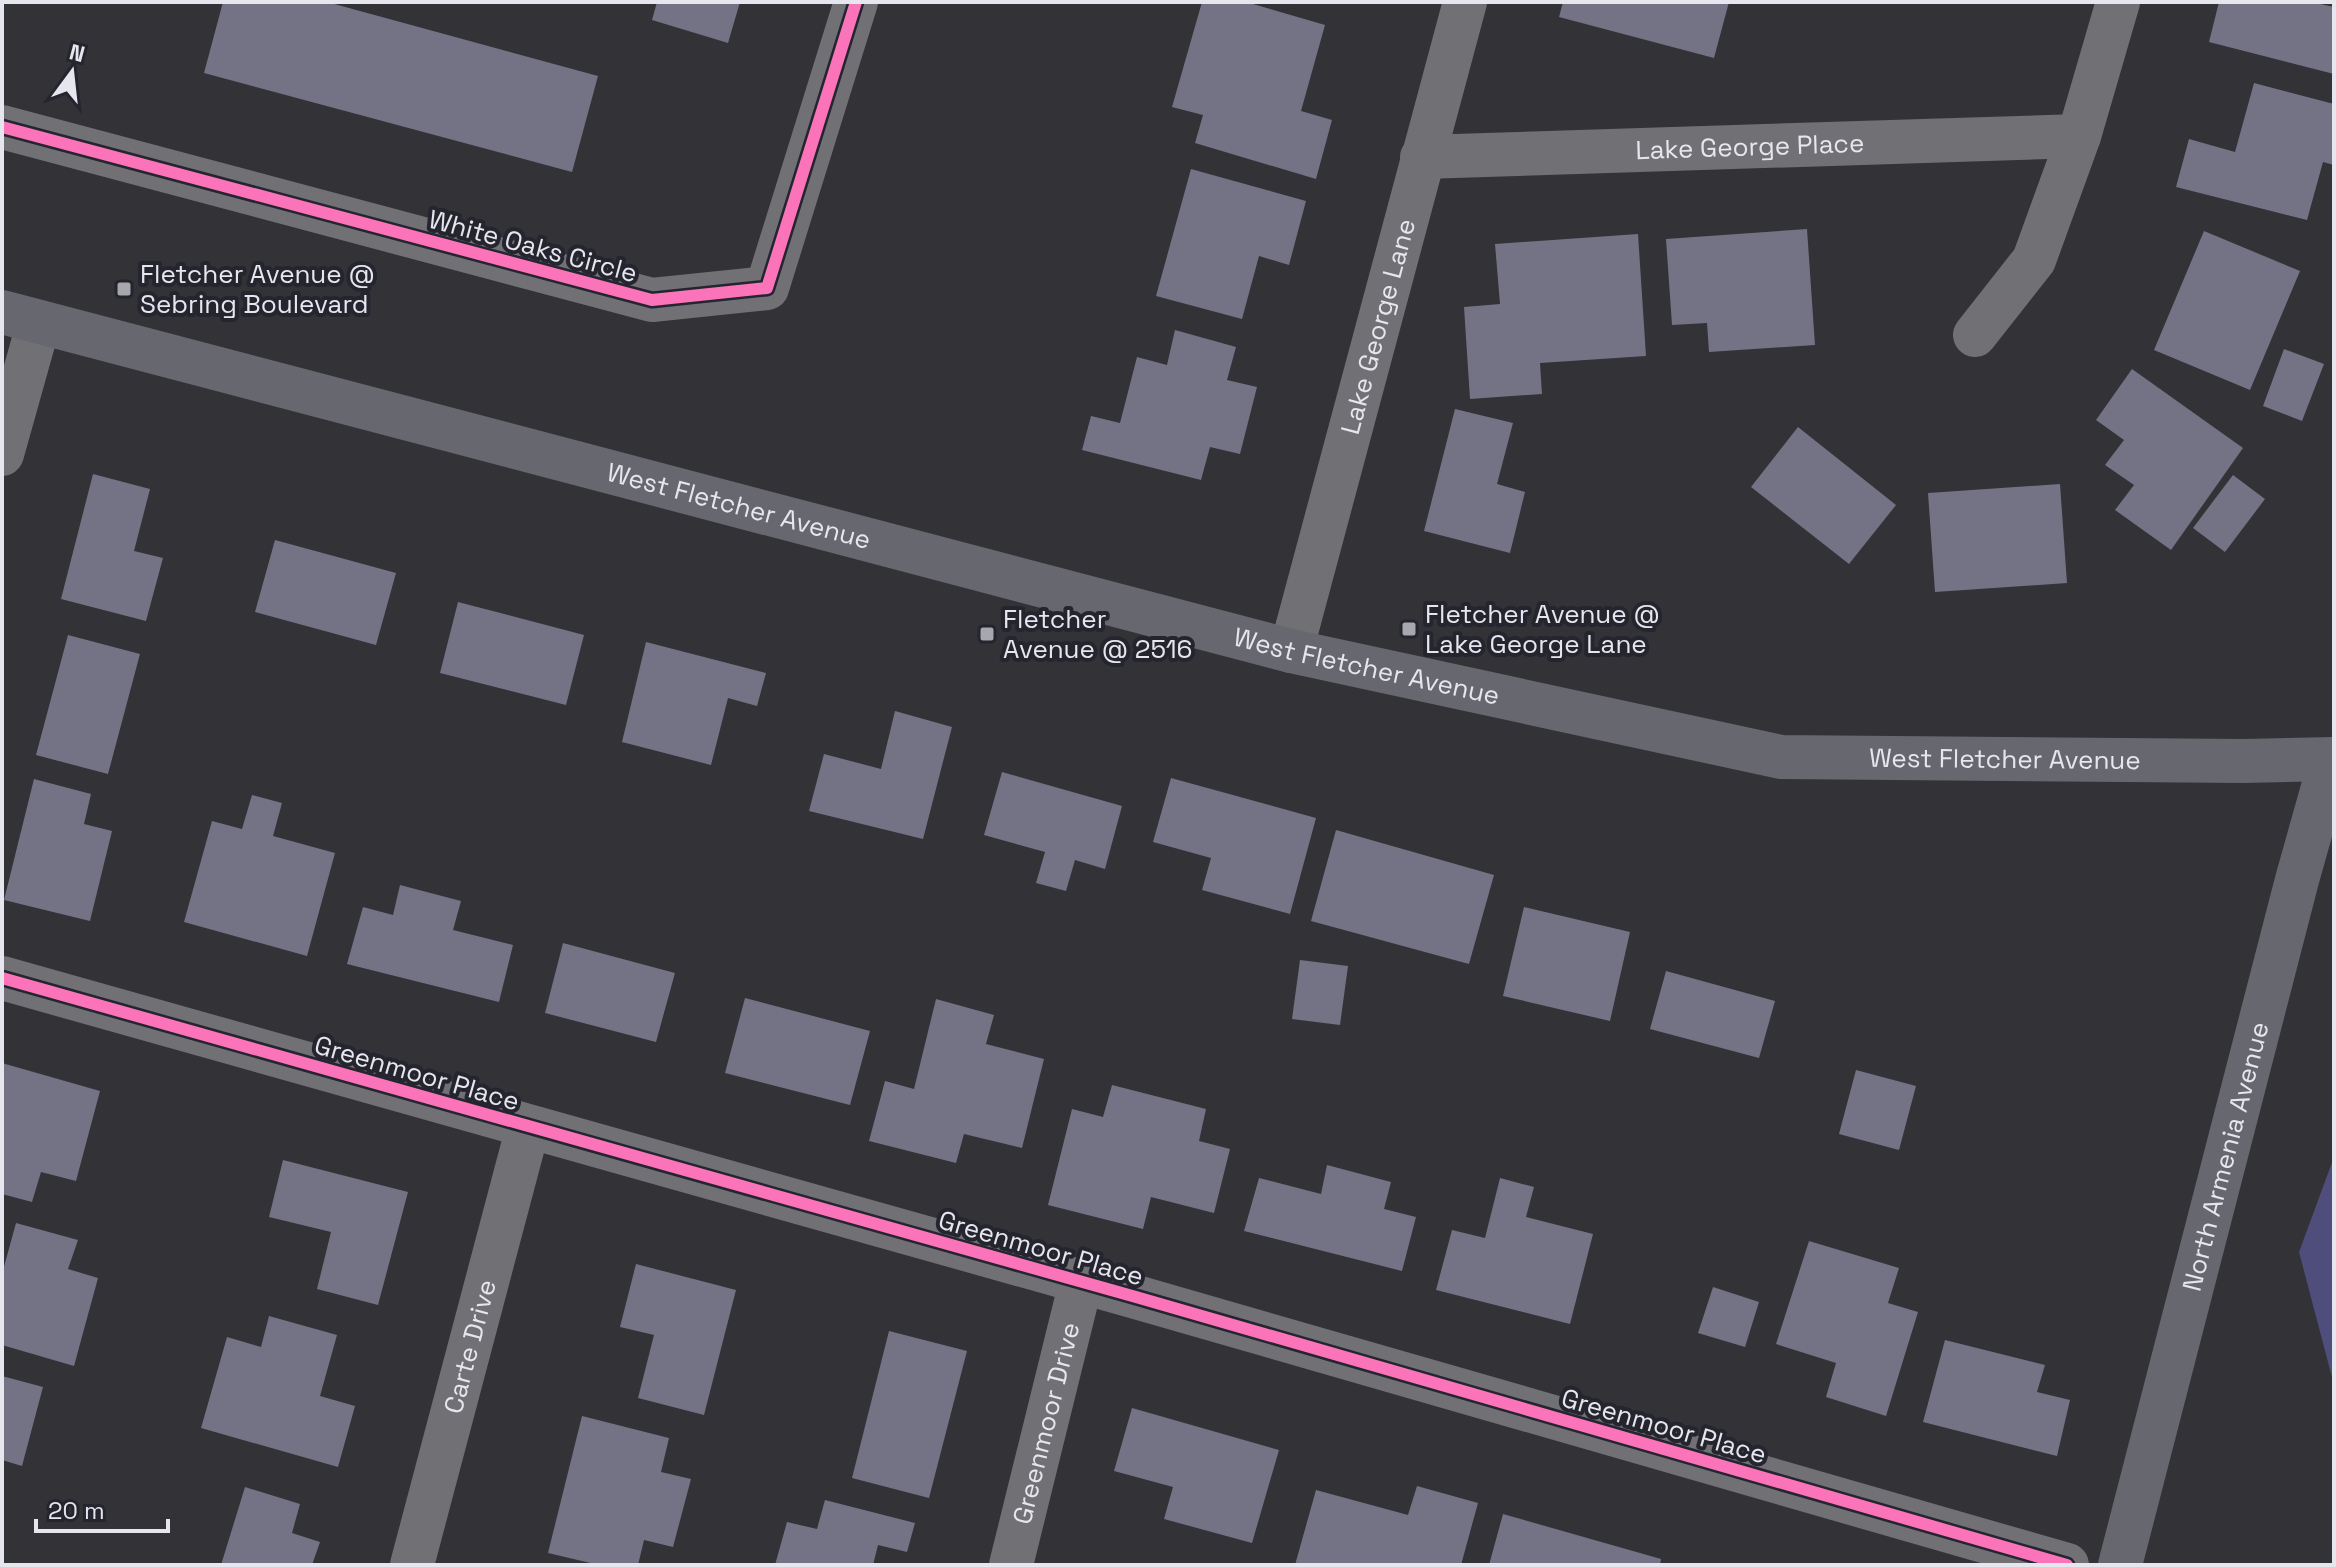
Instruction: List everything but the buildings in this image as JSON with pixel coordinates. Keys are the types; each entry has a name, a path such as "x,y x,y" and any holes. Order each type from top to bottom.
{"main road":[{"name":"West Fletcher Avenue","path":"20,317 1291,651 1781,757 2333,756"},
{"name":"North Armenia Avenue","path":"2120,1565 2297,880 2333,756"}],"street":[{"name":"White Oaks Circle","path":"2,127 652,300 767,288 856,2"},
{"name":"Lake George Lane","path":"1291,651 1465,2"},
{"path":"1975,335 2034,260 2079,136 2118,2"},
{"name":"Lake George Place","path":"1422,157 2079,136"},
{"path":"2,454 20,317"},
{"name":"Greenmoor Place","path":"2,978 1081,1282 2067,1565"},
{"name":"Carte Drive","path":"412,1565 528,1127"},
{"name":"Greenmoor Drive","path":"1011,1565 1081,1282"}],"shaded area":[{"path":"2334,1157 2334,1385 2299,1252"}],"cycle path":[{"path":"2,127 652,300 767,288 856,2"},
{"path":"2,978 1136,1297 2067,1565"}],"place":[{"name":"Fletcher Avenue @ Sebring Boulevard","path":"124,289"},
{"name":"Fletcher Avenue @ Lake George Lane","path":"1409,629"},
{"name":"Fletcher Avenue @ 2516","path":"987,634"}]}
